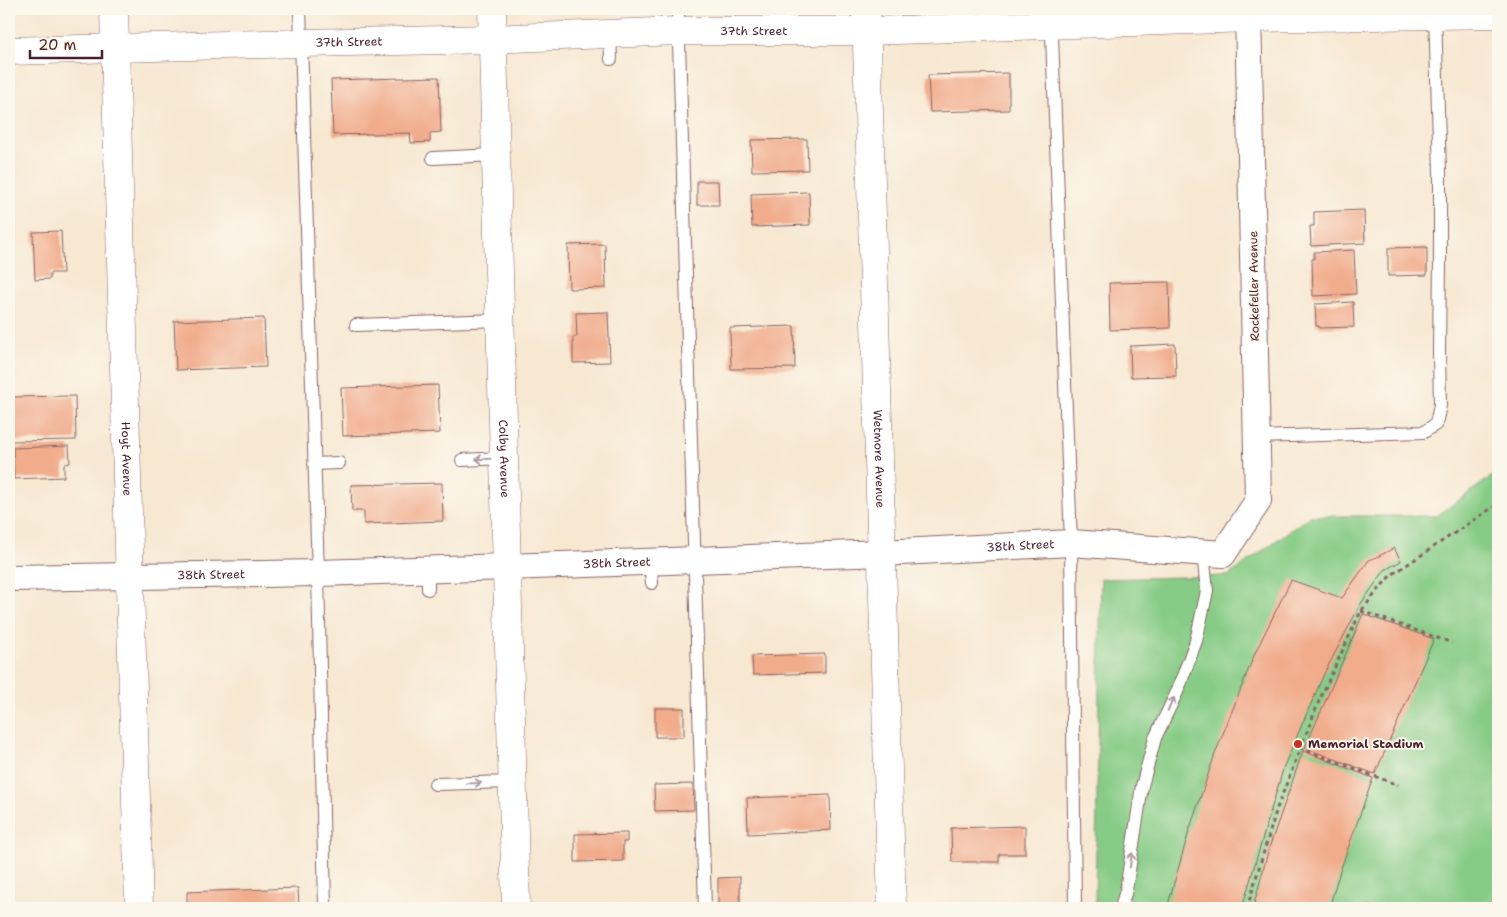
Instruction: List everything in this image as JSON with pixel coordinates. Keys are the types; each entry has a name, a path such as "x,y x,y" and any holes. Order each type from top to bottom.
{"street":[{"name":"Hoyt Avenue","path":"114,9 139,908"},
{"name":"Colby Avenue","path":"492,9 516,908"},
{"name":"37th Street","path":"9,51 493,39 610,47 678,20 867,20 1248,13 1435,12 1498,14"},
{"name":"Rockefeller Avenue","path":"1213,553 1258,501 1248,13"},
{"name":"Wetmore Avenue","path":"867,20 892,908"},
{"name":"38th Street","path":"9,578 318,573 428,579 507,567 651,572 694,559 1072,542 1213,553"}],"lane":[{"path":"300,9 318,573 325,908"},
{"path":"1257,437 1424,432 1436,424 1440,405 1440,240 1435,12"},
{"path":"1051,17 1072,542 1075,908"},
{"path":"678,20 705,908"},
{"path":"433,158 495,156"},
{"path":"356,325 500,320"},
{"path":"462,460 504,458"},
{"path":"314,464 339,463"},
{"path":"1121,908 1126,890 1142,786 1154,738 1177,692 1196,641 1213,553"},
{"path":"435,784 513,782"}],"path":[{"path":"1247,908 1277,808 1318,701 1361,611 1390,576 1498,504"},
{"path":"1361,611 1452,643"},
{"path":"1300,748 1398,785"}],"green space":[{"name":"Memorial Stadium","path":"1498,472 1498,908 1095,908 1101,579 1228,576 1310,516 1437,516"}],"building":[{"path":"1009,73 1009,110 930,112 928,75"},
{"path":"439,77 441,132 430,133 430,142 411,143 410,133 333,135 331,80"},
{"path":"807,139 808,170 752,171 751,140"},
{"path":"697,181 718,181 719,205 697,205"},
{"path":"809,192 810,225 752,227 751,194"},
{"path":"1364,210 1365,243 1311,246 1310,226 1314,226 1314,212"},
{"path":"61,231 63,273 50,273 50,279 35,280 33,232"},
{"path":"605,244 606,288 569,289 568,245"},
{"path":"1427,247 1427,275 1388,276 1388,248"},
{"path":"1354,250 1356,294 1313,296 1312,259 1314,259 1314,252"},
{"path":"1169,282 1170,328 1110,330 1109,283"},
{"path":"1353,302 1354,327 1319,328 1319,326 1316,326 1315,304"},
{"path":"608,312 610,362 573,363 573,337 577,337 576,313"},
{"path":"264,318 266,367 176,370 174,321"},
{"path":"794,326 795,368 731,369 730,328"},
{"path":"1175,344 1176,376 1131,377 1130,346"},
{"path":"438,385 440,433 343,436 341,388"},
{"path":"75,396 76,440 9,441 9,397"},
{"path":"69,446 70,463 64,464 64,477 14,479 13,448"},
{"path":"442,483 443,521 364,524 364,511 352,511 351,485"},
{"path":"1394,548 1401,561 1385,570 1360,605 1324,674 1284,766 1242,908 1167,908 1189,831 1215,754 1255,653 1291,580 1342,598 1369,560"},
{"path":"1363,614 1434,639 1375,774 1305,748"},
{"path":"825,654 825,673 753,675 752,656"},
{"path":"655,708 684,708 684,737 655,737"},
{"path":"1303,751 1373,778 1329,908 1253,908 1269,848"},
{"path":"693,784 694,810 655,811 654,785"},
{"path":"830,795 831,830 748,834 747,798"},
{"path":"1025,826 1025,854 999,854 999,862 952,862 951,828"},
{"path":"627,833 627,842 623,842 623,861 575,862 575,834"},
{"path":"740,877 740,908 718,908 718,878"},
{"path":"298,888 299,908 187,908 187,892"}],"place":[{"name":"Memorial Stadium","path":"1298,744"}]}
